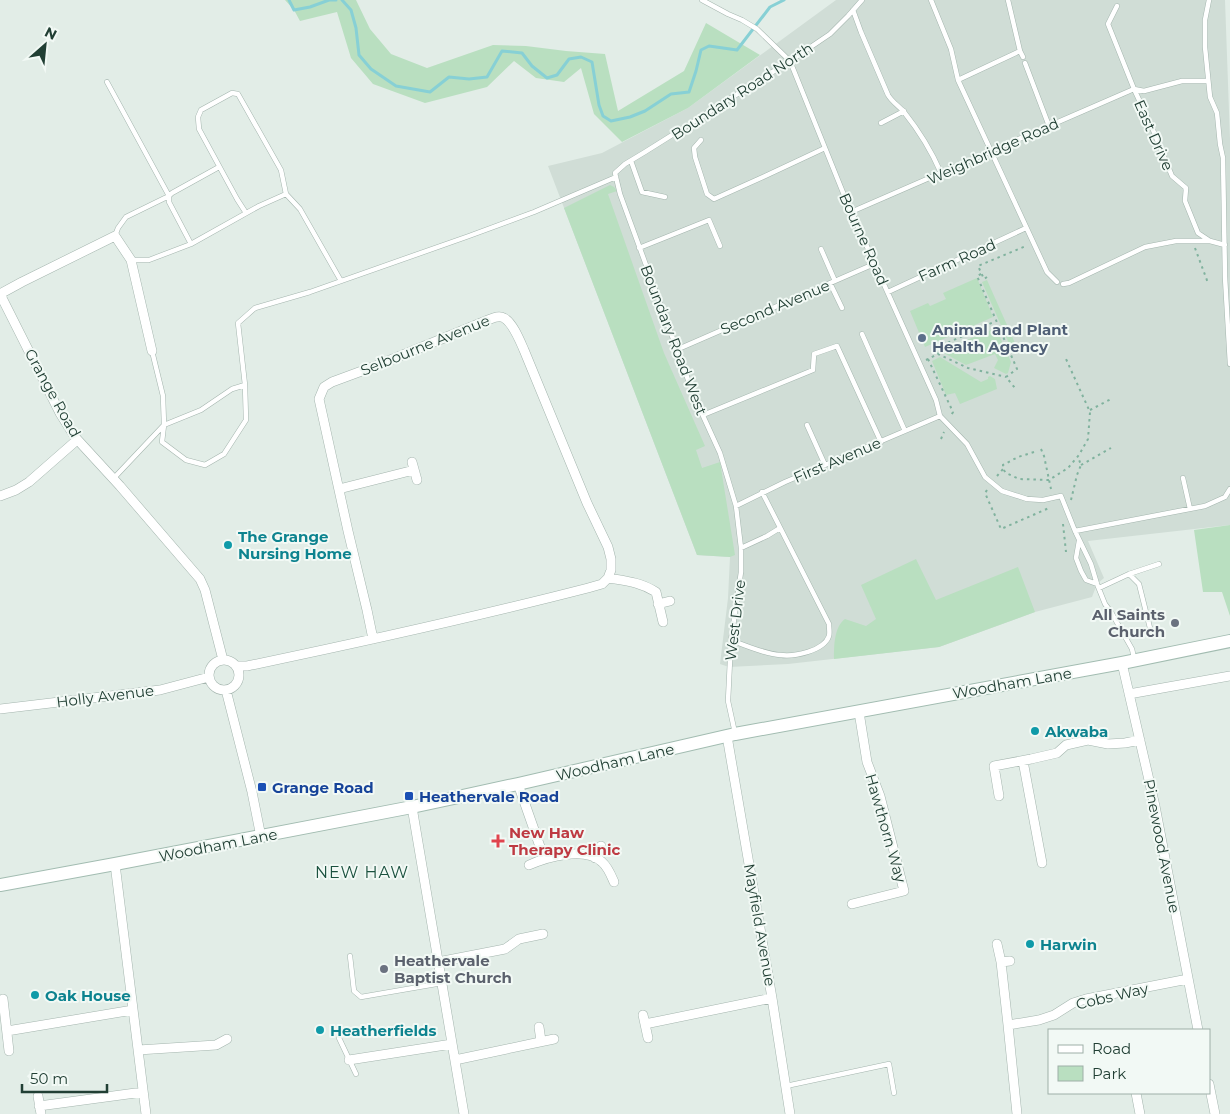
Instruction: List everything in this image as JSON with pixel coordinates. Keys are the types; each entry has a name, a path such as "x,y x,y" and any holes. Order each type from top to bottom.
{"main road":[{"name":"Woodham Lane","path":"0,885 412,807 731,735 1128,662 1230,641"}],"street":[{"path":"0,294 115,236 131,260 152,352"},
{"name":"Grange Road","path":"0,294 60,412 77,440 200,578 205,590 223,660"},
{"name":"Selbourne Avenue","path":"373,639 320,399 324,387 332,382 497,316 504,318 513,327 587,503 608,547 611,570 608,578"},
{"path":"0,496 16,490 29,482 77,440"},
{"path":"339,489 413,466 417,480"},
{"path":"236,666 248,666 496,612 602,584 608,578 646,586 656,592 663,622"},
{"path":"658,604 670,601"},
{"path":"223,660 233,663 238,671 238,681 226,690 221,690 213,685 209,677 209,672 214,664 223,660"},
{"name":"Pinewood Avenue","path":"1128,662 1129,694 1155,806 1198,1029"},
{"path":"1129,694 1230,676"},
{"name":"Holly Avenue","path":"0,709 160,690 209,677"},
{"path":"226,690 252,792 261,837"},
{"name":"Hawthorn Way","path":"852,904 904,891 880,796 867,762 859,712"},
{"name":"Mayfield Avenue","path":"731,735 790,1114"},
{"path":"999,796 994,766 1058,753 1066,745 1088,740 1108,744 1140,740"},
{"path":"1023,761 1042,863"},
{"path":"518,784 544,858"},
{"path":"412,807 464,1114"},
{"path":"595,858 601,846"},
{"path":"529,864 544,858 582,854 600,860 608,868 614,882"},
{"path":"115,864 146,1114"},
{"path":"438,962 505,949 519,939 543,934"},
{"path":"997,944 1005,961 1008,1025 1017,1114"},
{"name":"Cobs Way","path":"1008,1025 1039,1020 1054,1015 1073,1003 1086,999 1188,979"},
{"path":"648,1038 644,1020 772,998"},
{"path":"3,999 9,1051"},
{"path":"7,1031 133,1010"},
{"path":"539,1027 541,1041"},
{"path":"138,1050 218,1048 227,1039"},
{"path":"455,1060 554,1039"},
{"path":"349,1060 452,1044"},
{"path":"1210,1089 1215,1114"},
{"path":"38,1096 40,1110 143,1092"},
{"path":"1136,1094 1140,1114"}],"lane":[{"path":"702,0 758,29 790,61"},
{"name":"Boundary Road North","path":"245,385 238,324 255,308 310,292 534,212 616,175 625,164 830,34 862,0"},
{"path":"932,0 951,50 958,80 1047,272 1057,282"},
{"path":"1008,0 1023,57"},
{"path":"1209,0 1205,20 1205,47 1210,97 1217,113 1223,158 1230,364"},
{"path":"1117,6 1108,24 1134,89 1144,91 1182,82 1208,82"},
{"path":"853,10 888,95 904,111 924,138 941,173"},
{"path":"958,80 1020,51"},
{"name":"Bourne Road","path":"790,61 851,212 920,363 936,400 940,416"},
{"path":"1025,63 1050,126"},
{"path":"107,82 169,196 169,202 191,244"},
{"name":"Weighbridge Road","path":"851,212 1134,89"},
{"name":"East Drive","path":"1134,89 1172,176 1186,188 1185,200 1198,233 1210,241"},
{"path":"246,213 198,129 198,117 201,110 232,93 238,94 281,170 286,194 300,209 341,281"},
{"path":"881,123 904,111"},
{"path":"701,140 694,148 695,157 708,194 714,199 825,148"},
{"path":"631,161 642,192 665,197"},
{"path":"115,236 126,217 169,196 219,167"},
{"name":"Boundary Road West","path":"616,175 620,194 639,248 694,396 720,453 736,506"},
{"path":"131,260 149,260 191,244 246,213 286,194"},
{"path":"639,248 709,220 720,246"},
{"name":"Farm Road","path":"888,292 1026,228"},
{"path":"1063,284 1069,283 1145,247 1176,241 1210,241 1225,245"},
{"path":"821,249 842,308"},
{"name":"Second Avenue","path":"676,350 874,264"},
{"path":"862,334 905,431"},
{"path":"703,415 813,370 814,354 836,346 881,442"},
{"path":"113,479 164,425 201,410 232,389 245,385 246,420 224,454 205,465 186,460 162,442 164,425 163,396 152,352"},
{"path":"940,416 968,444 985,477 1002,491 1027,499 1044,500 1061,496 1091,564 1105,604 1132,649 1128,662"},
{"name":"First Avenue","path":"736,506 762,492 940,416"},
{"path":"807,425 824,465"},
{"path":"1183,478 1190,509"},
{"path":"1075,531 1205,506 1225,497 1230,489"},
{"path":"731,640 753,649 780,656 801,654 816,649 824,644 829,636 829,624 762,492"},
{"name":"West Drive","path":"731,735 728,701 731,640 741,572 741,548 736,506"},
{"path":"741,548 768,536 780,528"},
{"path":"1079,539 1076,558 1081,571 1086,580 1098,586 1159,564"},
{"path":"1130,574 1138,584 1151,632"},
{"path":"350,956 354,991 360,997 442,983"},
{"path":"339,1038 356,1074"},
{"path":"786,1086 889,1064 894,1094"}],"path":[{"path":"1193,241 1208,283"},
{"path":"987,278 984,279 978,266 1033,242"},
{"path":"981,274 977,276 1017,369 1006,377"},
{"path":"996,321 936,348 938,354 968,368 1006,377 1015,388"},
{"path":"920,363 938,354"},
{"path":"1004,469 1020,479 1049,480 1068,468 1078,457 1088,439 1090,410 1066,360"},
{"path":"1090,410 1113,398"},
{"path":"1067,510 1070,506 1081,465 1111,448"},
{"path":"1034,452 1018,457 1003,465 1004,469 991,483 985,493 1001,529 1051,506"},
{"path":"1078,457 1081,465"}],"shaded area":[{"name":"Animal and Plant Health Agency","path":"836,0 1225,0 1230,139 1230,525 1088,541 1104,578 1097,584 1092,597 1035,612 939,647 788,664 729,667 720,664 728,598 730,557 697,555 548,166 602,153 688,108"}],"green space":[{"path":"285,0 356,0 370,29 391,54 427,68 493,45 526,46 605,54 618,111 684,71 706,23 760,55 688,108 622,142 594,114 581,68 564,82 536,78 514,61 487,87 425,103 373,84 351,58 337,12 300,21 294,10"},
{"path":"610,185 617,191 608,194 664,353 705,446 696,450 702,468 720,462 735,555 730,557 697,555 564,208"},
{"path":"977,278 993,317 925,347 910,311 928,303 930,306 946,299 943,293"},
{"path":"987,280 1015,343 1010,346 982,282"},
{"path":"996,328 1011,362 1006,374 994,368 998,360 995,354 966,365 940,351"},
{"path":"940,357 981,382 990,376 995,379 997,389 960,404 955,393 946,395 932,361"},
{"path":"1230,525 1230,616 1222,592 1203,592 1194,530"},
{"path":"916,559 936,600 1018,567 1035,612 939,647 834,659 837,632 841,622 845,619 866,626 876,619 861,585"}],"waterway":[{"path":"289,0 294,10 310,7 329,0 336,0"},
{"path":"342,0 351,10 356,28 359,55 371,69 396,86 430,92 449,77 469,79 487,77 502,51 522,53 532,66 547,78 557,75 569,59 581,57 592,62 599,105 603,116 611,121 630,117 645,111 671,94 689,92 701,50 709,46 737,50 770,7 784,0"}],"place":[{"name":"Animal and Plant Health Agency","path":"922,338"},
{"name":"The Grange Nursing Home","path":"228,545"},
{"name":"All Saints Church","path":"1175,623"},
{"name":"Akwaba","path":"1035,731"},
{"name":"Grange Road","path":"262,787"},
{"name":"Heathervale Road","path":"409,796"},
{"name":"New Haw Therapy Clinic","path":"498,841"},
{"name":"Harwin","path":"1030,944"},
{"name":"Heathervale Baptist Church","path":"384,969"},
{"name":"Oak House","path":"35,995"},
{"name":"Heatherfields","path":"320,1030"}],"district":[{"name":"NEW HAW","path":"362,872"}]}
